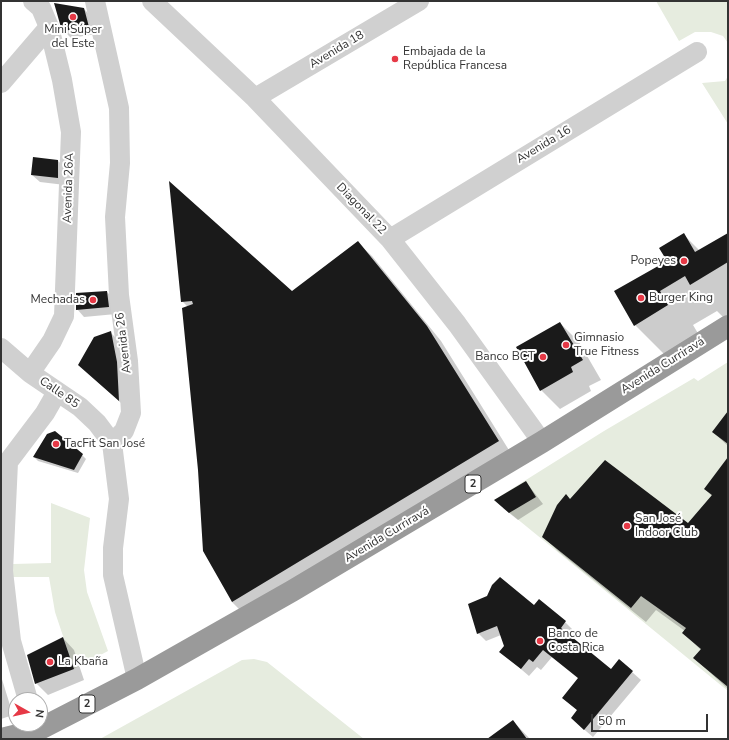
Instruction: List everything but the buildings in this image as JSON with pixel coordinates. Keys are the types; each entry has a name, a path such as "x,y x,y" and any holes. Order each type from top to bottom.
{"highway":[{"name":"Avenida Curriravá","path":"48,723 137,678 292,591 542,442 728,326"},
{"name":"Avenida Curriravá","path":"1,739 29,732"}],"street":[{"name":"Avenida 26A","path":"30,373 52,341 64,316 67,284 71,132 62,80 49,27 41,8 33,1"},
{"name":"Avenida 26","path":"95,1 119,108 120,163 115,217 119,295 128,361 131,414 124,431 112,443"},
{"name":"Diagonal 22","path":"152,1 256,98 390,239 457,324 542,442"},
{"name":"Avenida 18","path":"256,98 419,1"},
{"path":"1,83 49,27"},
{"name":"Avenida 16","path":"390,239 697,52"},
{"name":"Calle 85","path":"1,348 30,373 80,407 97,423 112,443"},
{"path":"26,692 11,641 2,571 5,461 45,413 57,392"},
{"path":"112,443 119,499 113,548 113,575 137,678"}],"shaded area":[{"path":"656,1 728,1 728,43 723,36 711,32 695,32 679,41"},
{"path":"728,76 728,124 702,83 725,81"},
{"name":"San José Indoor Club","path":"728,362 728,691 494,500 604,431 694,378 698,381"},
{"path":"51,503 90,518 84,570 87,592 108,651 74,669 55,612 49,577 12,577 13,564 51,563"},
{"path":"254,659 267,662 364,739 100,739 242,660"}],"place":[{"name":"Mini Súper del Este","path":"73,17"},
{"name":"Embajada de la República Francesa","path":"395,59"},
{"name":"Popeyes","path":"684,261"},
{"name":"Burger King","path":"641,298"},
{"name":"Mechadas","path":"93,300"},
{"name":"Gimnasio True Fitness","path":"566,345"},
{"name":"Banco BCT","path":"543,357"},
{"name":"TacFit San José","path":"56,444"},
{"name":"San José Indoor Club","path":"627,526"},
{"name":"Banco de Costa Rica","path":"540,641"},
{"name":"La Kbaña","path":"50,662"}]}
